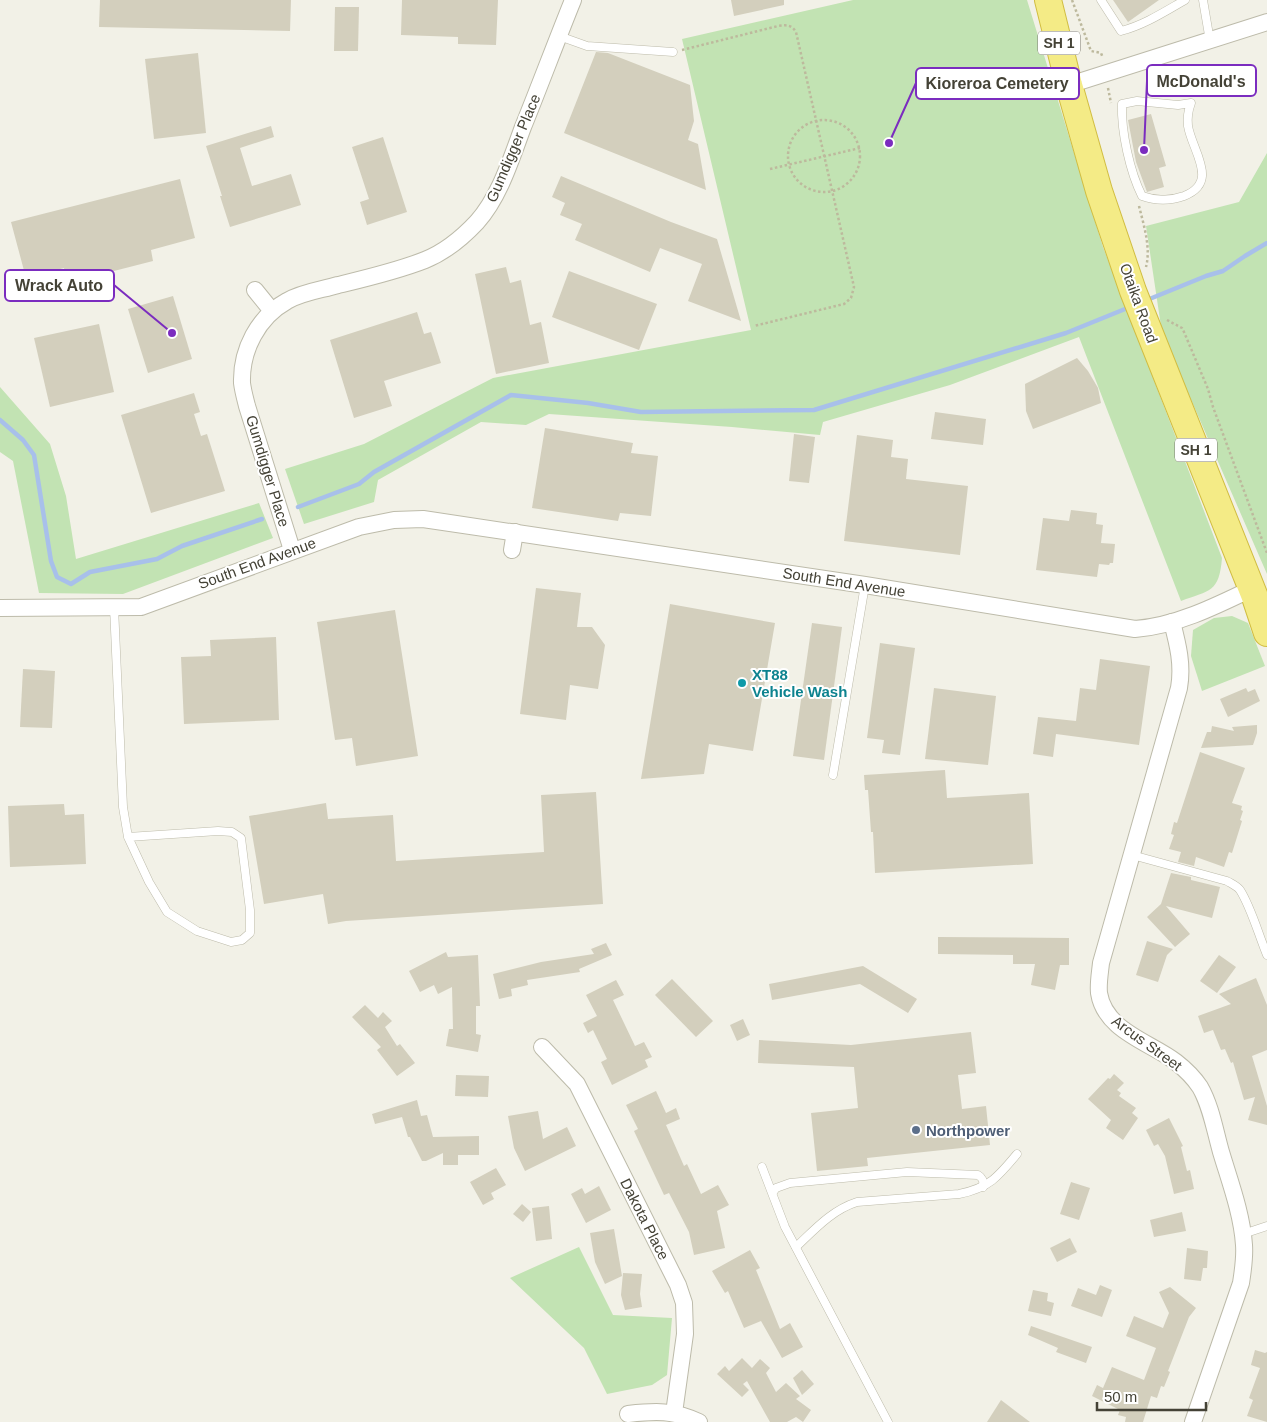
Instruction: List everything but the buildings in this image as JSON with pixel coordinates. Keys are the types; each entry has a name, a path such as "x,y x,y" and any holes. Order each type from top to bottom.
{"highway":[{"name":"Otaika Road","path":"1048,0 1069,86 1099,190 1258,598 1262,623 1267,633"}],"street":[{"name":"Gumdigger Place","path":"292,550 247,406 242,384 243,365 248,347 262,322 272,311 286,301 301,294 383,274 426,260 444,251 478,221 492,202 509,165 573,0"},
{"path":"1069,86 1267,22"},
{"path":"255,290 272,311"},
{"name":"South End Avenue","path":"0,608 141,606 358,526 394,520 423,519 865,585 1135,629 1153,628 1172,622"},
{"path":"512,550 515,532"},
{"path":"1172,622 1258,598"},
{"name":"Arcus Street","path":"1172,622 1181,657 1180,681 1102,963 1099,993 1107,1013 1121,1028 1177,1063 1200,1088 1210,1112 1243,1234 1244,1261 1241,1283 1193,1422"},
{"name":"Dakota Place","path":"542,1047 577,1084 678,1285 684,1303 685,1334 674,1413"},
{"path":"628,1414 655,1411 674,1413 699,1422"}],"lane":[{"path":"1101,0 1120,31 1134,28 1161,15 1185,0"},
{"path":"1203,0 1210,41"},
{"path":"559,36 587,46 673,52"},
{"path":"1137,101 1191,104 1187,115 1188,127 1202,171 1202,178 1194,192 1174,200 1152,200 1142,196 1125,137 1121,116 1122,104 1137,101"},
{"path":"833,775 865,585"},
{"path":"114,607 123,807 128,838 149,882 167,912 197,931 231,942 242,940 250,933 250,910 241,838 232,832 218,831 128,838"},
{"path":"1132,855 1227,881 1235,885 1245,900 1267,955"},
{"path":"796,1247 823,1221 845,1206 857,1202 959,1194 983,1187 999,1177 1017,1154"},
{"path":"762,1167 773,1192 775,1205 888,1422"},
{"path":"773,1192 776,1188 790,1183 907,1172 978,1175 984,1182 983,1187"},
{"path":"1243,1234 1267,1226"}],"path":[{"path":"673,52 778,26 788,25 796,32 854,287 851,298 844,304 754,326"},
{"path":"827,120 839,123 856,138 860,148 858,171 843,188 832,192 819,192 807,188 797,181 790,170 788,158 789,145 795,134 804,126 816,121 827,120"},
{"path":"770,169 860,148"},
{"path":"1146,307 1182,328 1184,332 1208,389 1267,553"}],"green space":[{"path":"853,0 1027,0 1103,247 1222,558 1218,578 1211,588 1206,592 1181,601 1079,337 950,385 823,422 820,435 549,414 526,425 481,422 378,480 374,502 304,524 285,469 364,444 493,378 751,330 682,39"},
{"path":"1267,153 1267,574 1162,333 1146,226 1239,202"},
{"path":"0,387 50,444 66,496 76,559 259,503 273,538 123,594 39,593 13,461 0,452"},
{"path":"1232,616 1248,623 1265,666 1202,691 1191,656 1193,630 1214,618"},
{"path":"579,1247 613,1315 672,1318 667,1375 652,1385 607,1394 584,1348 510,1278"}],"waterway":[{"path":"1147,300 1223,271 1267,243"},
{"path":"298,507 359,484 374,472 511,395 588,403 641,412 814,410 1066,333 1130,307"},
{"path":"0,420 23,440 34,455 51,561 57,577 71,584 90,572 157,559 182,546 262,519"}],"place":[{"name":"Kioreroa Cemetery","path":"889,143"},
{"name":"McDonald's","path":"1144,150"},
{"name":"Wrack Auto","path":"172,333"},
{"name":"XT88 Vehicle Wash","path":"742,683"},
{"name":"Northpower","path":"916,1130"}]}
